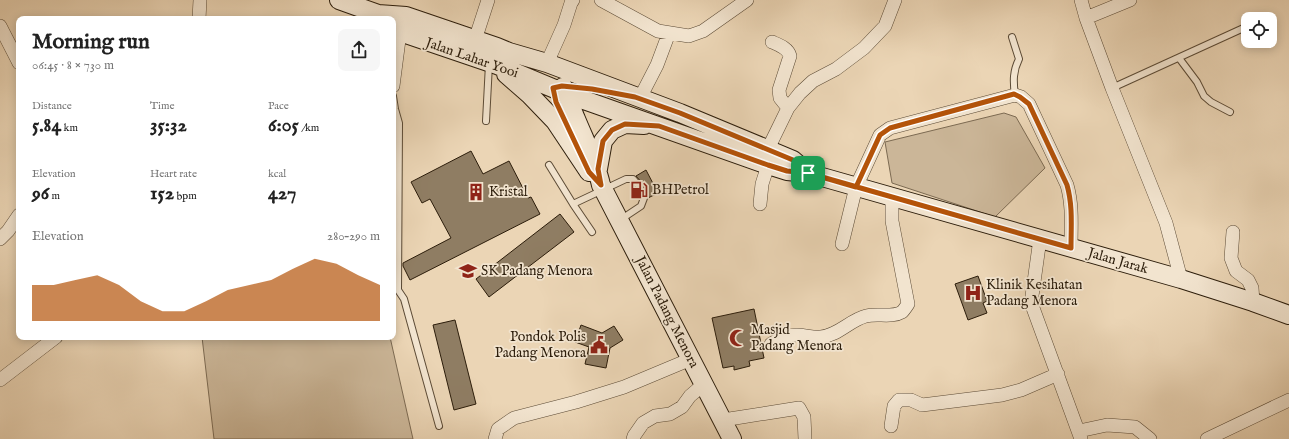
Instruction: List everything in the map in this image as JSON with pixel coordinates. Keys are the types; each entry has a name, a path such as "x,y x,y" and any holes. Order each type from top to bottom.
{"main road":[{"name":"Jalan Lahar Yooi","path":"339,0 376,11 406,16 509,52"},
{"name":"Jalan Lahar Yooi","path":"397,29 561,90"},
{"path":"509,52 547,64 638,98"},
{"path":"509,52 552,78 561,90 592,89 638,98"},
{"path":"493,64 530,95 555,121 598,179"},
{"name":"Jalan Jarak","path":"561,90 659,126 768,157"},
{"name":"Jalan Padang Menora","path":"561,90 576,120 598,179 732,439"},
{"name":"Jalan Jarak","path":"638,98 680,113 768,157 787,171 808,173 1181,279 1289,315"},
{"path":"598,179 603,141 612,130 625,124 659,126"}],"street":[{"path":"199,16 200,0"},
{"path":"547,64 573,0"},
{"path":"601,0 658,31 689,36 703,31 747,0"},
{"path":"760,204 762,184 768,157 788,108 800,93 813,81 836,68 864,48 886,26 895,0"},
{"path":"1081,0 1086,18 1112,88 1166,223 1181,279"},
{"path":"1086,18 1130,0"},
{"path":"475,40 487,1"},
{"path":"0,26 16,57"},
{"path":"396,43 397,29"},
{"path":"638,98 657,65 669,33"},
{"path":"772,42 785,48 790,56 779,90 780,98 788,108"},
{"path":"842,244 856,187 880,135 890,128 1014,94 1029,104 1067,185 1071,198 1072,209 1071,248"},
{"path":"771,344 780,338 796,335 822,337 842,330 853,322 864,317 876,314 891,315 903,311 908,304 892,221 892,197"},
{"path":"0,239 16,220"},
{"path":"1233,232 1231,258 1236,271 1248,280 1252,288 1253,302"},
{"path":"1040,239 1032,296 1033,308 1080,435 1107,425 1135,427 1150,439"},
{"path":"0,380 52,340"},
{"path":"495,439 498,429 514,418 576,402 624,387 691,358"},
{"path":"891,426 894,406 899,400 911,400 922,405 1002,395 1021,390 1058,374"},
{"path":"633,439 643,423 656,416 670,414 682,407 690,396 704,384"},
{"path":"1206,439 1289,400"},
{"path":"723,420 798,408 804,417 804,439"}],"lane":[{"path":"1112,88 1241,29"},
{"path":"1012,37 1019,59 1014,69 1014,94"},
{"path":"1179,58 1197,82 1204,96 1211,102 1230,112"},
{"path":"486,121 493,64"},
{"path":"396,112 399,123 398,290 404,299 439,426"},
{"path":"549,165 592,232"},
{"path":"573,204 598,179 633,180 640,187 644,198 640,206 619,220"}],"shaded area":[{"path":"1004,113 1016,117 1045,168 995,217 892,183 885,142"},
{"path":"202,340 391,340 413,439 214,439"}],"building":[{"path":"471,151 483,174 509,161 528,198 531,197 540,214 410,280 403,263 451,238 430,199 422,203 411,182"},
{"path":"646,170 658,193 648,198 644,185 636,176"},
{"path":"560,214 574,232 489,297 476,279"},
{"path":"978,276 987,301 983,303 987,313 968,320 955,284"},
{"name":"Masjid Padang Menora","path":"754,309 764,358 749,361 750,366 734,370 734,366 723,368 712,318"},
{"path":"455,320 476,404 454,410 433,325"},
{"name":"Pondok Polis Padang Menora","path":"581,325 602,333 614,326 623,340 610,348 606,368 585,364 589,347 575,342"}],"place":[{"name":"BHPetrol","path":"639,190"},
{"name":"Kristal","path":"476,192"},
{"name":"SK Padang Menora","path":"468,271"},
{"name":"Klinik Kesihatan Padang Menora","path":"973,293"},
{"name":"Masjid Padang Menora","path":"738,338"},
{"name":"Pondok Polis Padang Menora","path":"599,345"}],"route":[{"path":"808,173 787,171 659,126 625,124 612,130 603,141 598,169 601,185 589,172 561,115 553,88 562,86 592,89 635,97 680,113 768,149 793,160 808,173 892,197 1071,248 1072,209 1071,198 1067,185 1029,104 1014,94 890,128 880,135 875,144 856,187 808,173"}]}
